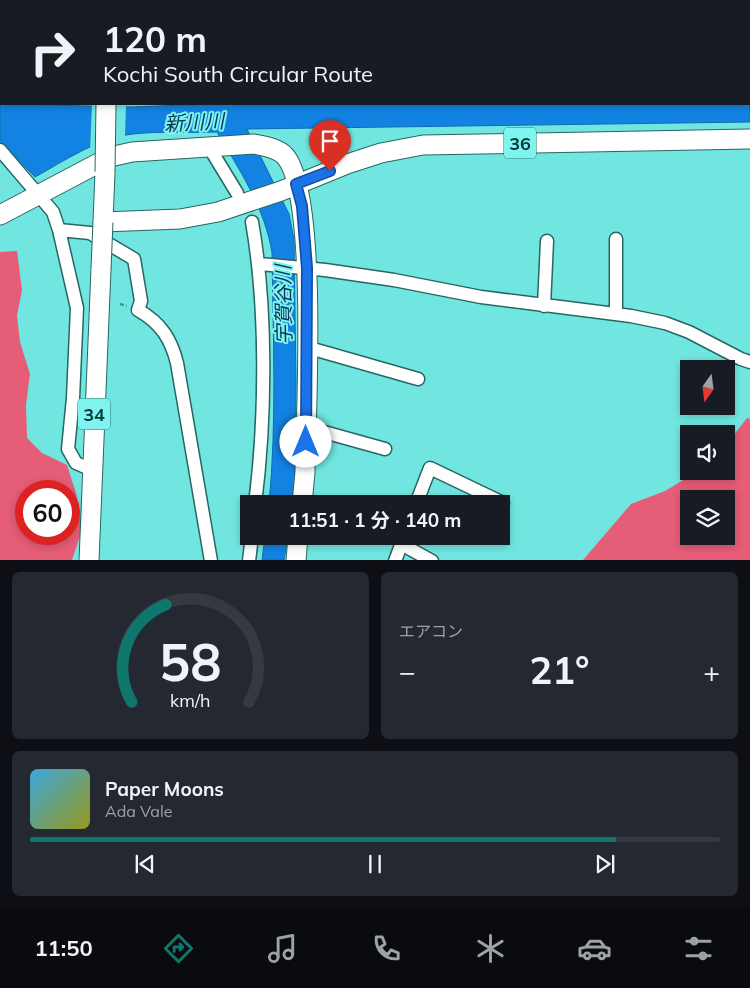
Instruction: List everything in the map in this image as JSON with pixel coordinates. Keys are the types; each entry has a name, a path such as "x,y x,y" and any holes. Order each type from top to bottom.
{"main road":[{"name":"34","path":"89,560 106,105"},
{"name":"36","path":"103,222 199,216 243,198 288,188 373,156 422,145 750,139"},
{"path":"0,215 110,157 132,152 254,144 268,147 285,155 292,168 288,188 302,206 302,268 306,347 306,427 303,495"},
{"path":"296,560 297,545"}],"street":[{"path":"215,147 243,198"},
{"path":"0,150 36,195 53,212 59,230 77,308 73,398 68,449 76,463 92,470"},
{"path":"252,222 263,264 262,380 256,495"},
{"path":"59,230 90,233 134,259 141,301 138,310 150,317 170,338 177,364 210,560"},
{"path":"616,239 616,314"},
{"path":"544,306 547,241"},
{"path":"263,264 302,268 544,306 616,314 665,323 690,332 750,362"},
{"path":"306,347 418,379"},
{"path":"306,427 385,449"},
{"path":"420,495 430,468 485,495"},
{"path":"249,560 251,545"},
{"path":"395,560 400,545"},
{"path":"410,545 432,560"}],"shaded area":[{"path":"17,251 22,290 17,316 20,342 30,374 26,405 27,438 42,453 67,465 72,480 15,480 15,545 77,545 72,560 0,560 0,252"},
{"path":"747,418 750,419 750,560 583,560 631,504 665,491 683,480 735,480 735,433"},
{"path":"80,518 82,530 80,536"}],"water":[{"path":"0,105 131,107 186,105 749,105 750,122 247,129 289,214 294,240 295,476 292,495 270,495 274,410 272,253 269,236 258,205 243,176 217,132 154,133 120,136 94,145 35,177 0,141"},
{"path":"264,545 286,545 284,560 262,560"}],"pier":[{"path":"92,105 126,105 125,138 90,151"}],"route":[{"path":"306,442 307,268 302,206 296,184 330,171"}],"water label":[{"name":"新川川","path":"194,122"},
{"name":"宇賀谷川","path":"283,305"}]}
